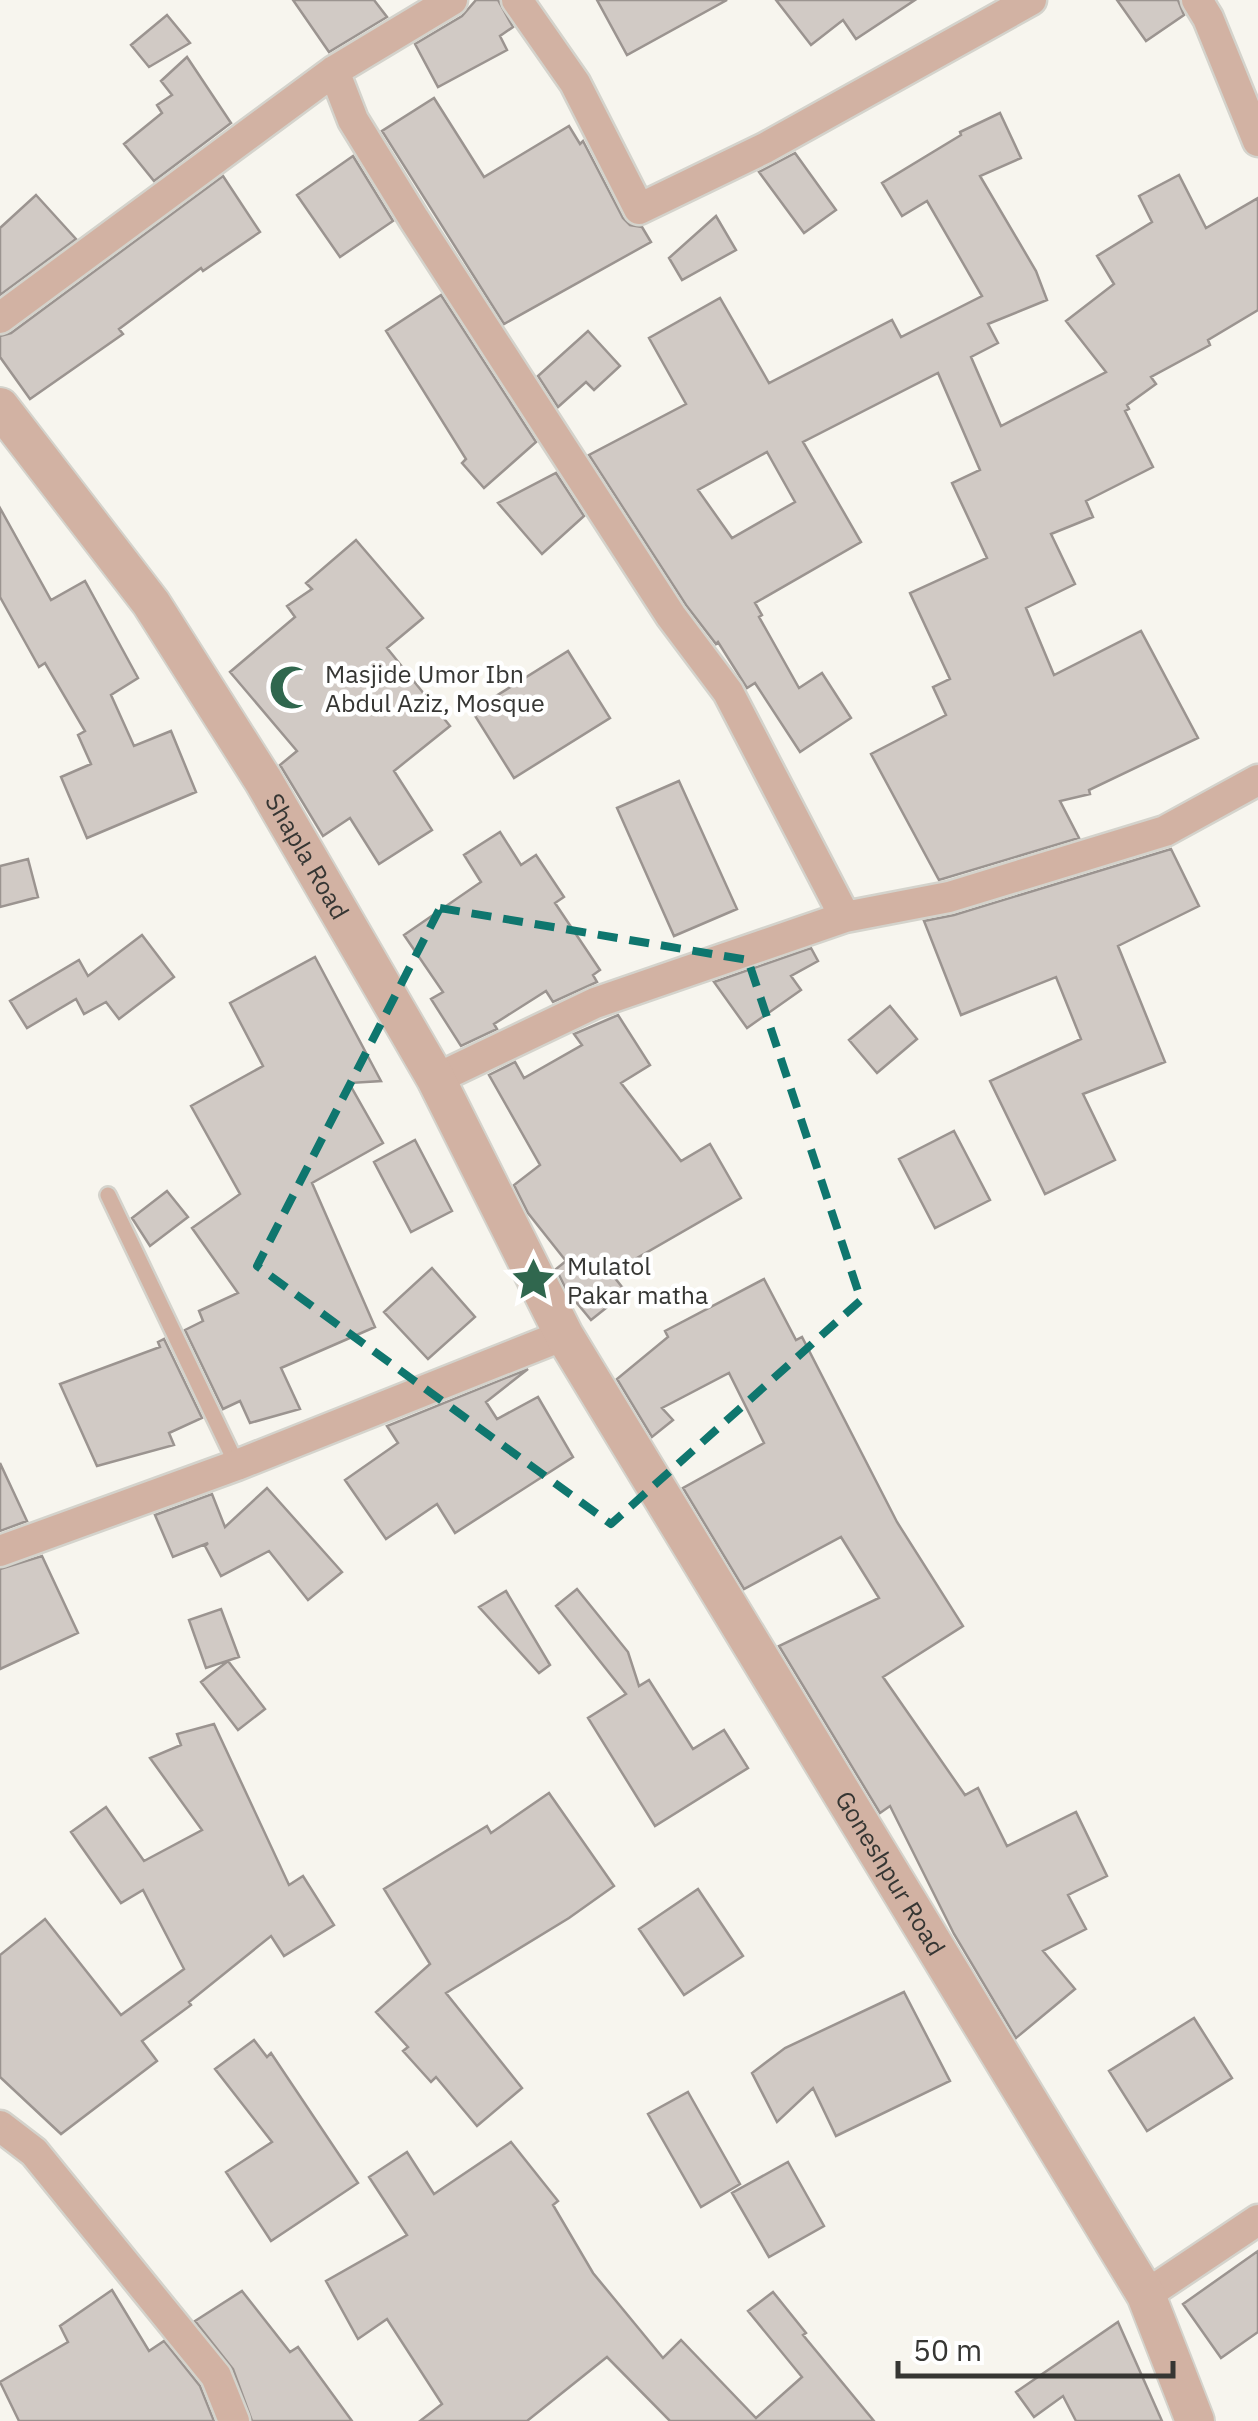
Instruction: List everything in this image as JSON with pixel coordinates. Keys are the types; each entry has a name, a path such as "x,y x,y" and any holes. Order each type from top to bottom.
{"street":[{"path":"0,318 334,71 452,0"},
{"path":"516,0 575,83 639,209 765,148 1032,0"},
{"path":"1197,0 1258,141"},
{"path":"334,71 353,120 414,219 671,616 728,692 845,917"},
{"name":"Shapla Road","path":"0,407 151,603 264,780 436,1079 564,1335"},
{"path":"436,1079 595,1003 845,917 948,897 1165,831 1258,780"},
{"path":"0,1551 237,1465 564,1335"},
{"name":"Goneshpur Road","path":"564,1335 1146,2296 1195,2421"},
{"path":"0,2126 34,2152 216,2376 234,2421"},
{"path":"1146,2296 1258,2220"}],"lane":[{"path":"108,1194 237,1465"}],"highlighted area":[{"path":"440,908 748,960 861,1300 611,1524 257,1266"}],"building":[{"path":"293,0 374,0 387,17 329,52"},
{"path":"476,0 498,0 513,27 500,36 507,50 438,87 415,44 462,16"},
{"path":"597,0 727,0 627,55"},
{"path":"776,0 915,0 856,39 843,20 811,45"},
{"path":"1117,0 1178,0 1184,15 1146,41"},
{"path":"167,15 190,43 149,67 131,45"},
{"path":"187,57 231,123 154,181 124,144 162,113 157,105 172,95 161,81"},
{"path":"434,98 484,177 569,126 580,144 583,141 623,218 630,225 642,227 651,242 504,324 382,131"},
{"path":"1000,113 1021,158 980,176 1036,271 1047,300 988,324 998,343 971,357 1001,426 1106,372 1066,321 1114,284 1097,256 1152,222 1139,196 1179,175 1206,228 1258,198 1258,310 1208,340 1210,345 1151,377 1156,384 1127,405 1129,409 1125,411 1153,467 1086,501 1093,517 1051,534 1075,584 1026,608 1054,675 1141,631 1198,738 1089,790 1090,794 1060,801 1079,838 939,880 871,754 946,715 933,687 950,679 910,593 987,558 952,483 980,470 938,373 803,442 861,542 755,603 799,688 822,673 851,718 800,752 755,683 747,688 718,642 686,605 589,455 686,404 649,338 720,298 769,383 892,320 901,337 982,296 927,201 902,216 882,183 961,135 960,132","holes":["767,452 795,502 732,538 698,490"]},
{"path":"795,153 836,210 804,233 759,172"},
{"path":"353,156 393,221 340,257 297,195"},
{"path":"223,176 260,232 203,271 201,268 119,329 123,334 30,399 0,357 0,336 11,333"},
{"path":"36,195 76,239 0,295 0,228"},
{"path":"716,216 736,250 682,280 669,258"},
{"path":"441,295 536,442 484,488 462,463 466,459 386,331"},
{"path":"588,331 620,366 594,390 586,382 558,407 538,376"},
{"path":"556,473 584,516 542,554 498,503"},
{"path":"0,508 51,600 85,581 138,678 111,695 134,746 171,731 196,792 87,838 61,777 91,764 78,735 85,731 45,663 39,667 0,597"},
{"path":"356,540 423,618 387,648 450,726 394,771 432,830 379,864 350,818 323,836 280,765 297,751 230,672 295,617 287,606 312,589 306,583"},
{"path":"568,651 610,718 514,778 472,711"},
{"path":"679,781 737,909 674,936 617,808"},
{"path":"500,832 521,865 536,855 564,897 555,903 600,970 593,975 597,982 553,1002 546,991 494,1024 497,1029 461,1046 431,999 443,992 404,935 481,882 464,855"},
{"path":"1171,849 1199,906 1118,946 1165,1062 1083,1094 1115,1160 1045,1194 990,1081 1081,1039 1056,977 961,1015 924,921"},
{"path":"28,859 38,897 0,907 0,866"},
{"path":"142,935 174,977 119,1019 106,1002 84,1014 76,999 27,1028 10,1001 79,960 88,976"},
{"path":"811,948 818,961 791,976 801,990 747,1028 714,982"},
{"path":"315,957 381,1081 349,1083 383,1143 312,1183 375,1327 281,1368 300,1409 250,1423 240,1401 223,1409 185,1330 203,1321 199,1311 238,1293 192,1228 240,1194 191,1106 263,1066 230,1003"},
{"path":"890,1006 917,1039 877,1073 849,1040"},
{"path":"618,1015 650,1065 621,1083 681,1161 710,1144 741,1198 611,1273 626,1292 591,1320 567,1291 556,1269 566,1261 528,1213 514,1185 540,1165 489,1075 515,1062 524,1078 582,1045 574,1034"},
{"path":"954,1131 990,1200 935,1228 899,1159"},
{"path":"415,1140 452,1211 411,1232 374,1162"},
{"path":"167,1191 188,1217 150,1246 132,1218"},
{"path":"432,1268 475,1317 428,1359 384,1312"},
{"path":"764,1279 796,1340 802,1337 897,1522 963,1626 883,1677 965,1795 978,1788 1007,1846 1076,1812 1107,1876 1068,1895 1086,1929 1043,1951 1075,1989 1016,2038 954,1934 890,1806 880,1813 779,1646 879,1598 841,1537 744,1589 683,1488 764,1443 729,1373 662,1408 673,1420 652,1437 617,1379 668,1337 665,1331"},
{"path":"164,1339 202,1418 169,1433 174,1445 97,1466 60,1384 160,1347 158,1342"},
{"path":"528,1369 486,1402 497,1419 538,1397 573,1457 455,1533 437,1504 386,1539 345,1480 398,1443 387,1426"},
{"path":"0,1463 27,1521 0,1531"},
{"path":"267,1488 342,1572 308,1600 269,1551 221,1576 205,1546 208,1543 173,1557 155,1515 212,1494 225,1527"},
{"path":"42,1556 78,1633 0,1669 0,1569"},
{"path":"577,1589 628,1652 639,1686 649,1680 693,1749 724,1730 748,1768 655,1826 588,1718 626,1694 556,1606"},
{"path":"506,1591 550,1665 539,1673 479,1607"},
{"path":"221,1609 239,1657 206,1668 189,1620"},
{"path":"228,1661 265,1709 238,1730 201,1682"},
{"path":"214,1724 289,1885 303,1876 334,1925 284,1956 271,1936 189,2002 191,2005 142,2041 157,2061 61,2134 0,2077 0,1955 45,1919 121,2015 184,1969 143,1890 121,1903 71,1832 106,1807 144,1861 202,1830 150,1758 181,1745 177,1734"},
{"path":"549,1793 614,1886 446,1993 522,2088 477,2126 436,2077 431,2082 403,2051 408,2047 376,2012 430,1964 384,1889 487,1826 491,1833"},
{"path":"698,1889 743,1956 684,1995 639,1929"},
{"path":"904,1992 950,2081 836,2136 813,2088 777,2122 752,2073 785,2048"},
{"path":"1194,2018 1232,2078 1147,2131 1109,2071"},
{"path":"254,2040 267,2057 271,2053 358,2183 271,2241 226,2172 272,2142 215,2069"},
{"path":"688,2092 740,2184 701,2207 648,2114"},
{"path":"511,2142 558,2201 553,2205 593,2273 663,2358 681,2340 756,2418 802,2377 748,2311 773,2292 874,2421 670,2421 607,2357 527,2421 420,2421 442,2404 387,2319 358,2339 326,2281 407,2235 369,2177 407,2152 434,2194"},
{"path":"788,2162 824,2226 769,2257 732,2193"},
{"path":"1258,2251 1258,2332 1221,2358 1183,2304"},
{"path":"112,2290 149,2351 164,2341 200,2386 214,2421 19,2421 0,2382 68,2342 60,2326"},
{"path":"242,2291 290,2352 298,2347 352,2421 252,2421 233,2369 195,2321"},
{"path":"1118,2322 1162,2421 1076,2421 1063,2396 1034,2417 1016,2392"}],"place":[{"name":"Masjide Umor Ibn Abdul Aziz, Mosque","path":"292,688"},
{"name":"Mulatol Pakar matha","path":"534,1280"}]}
